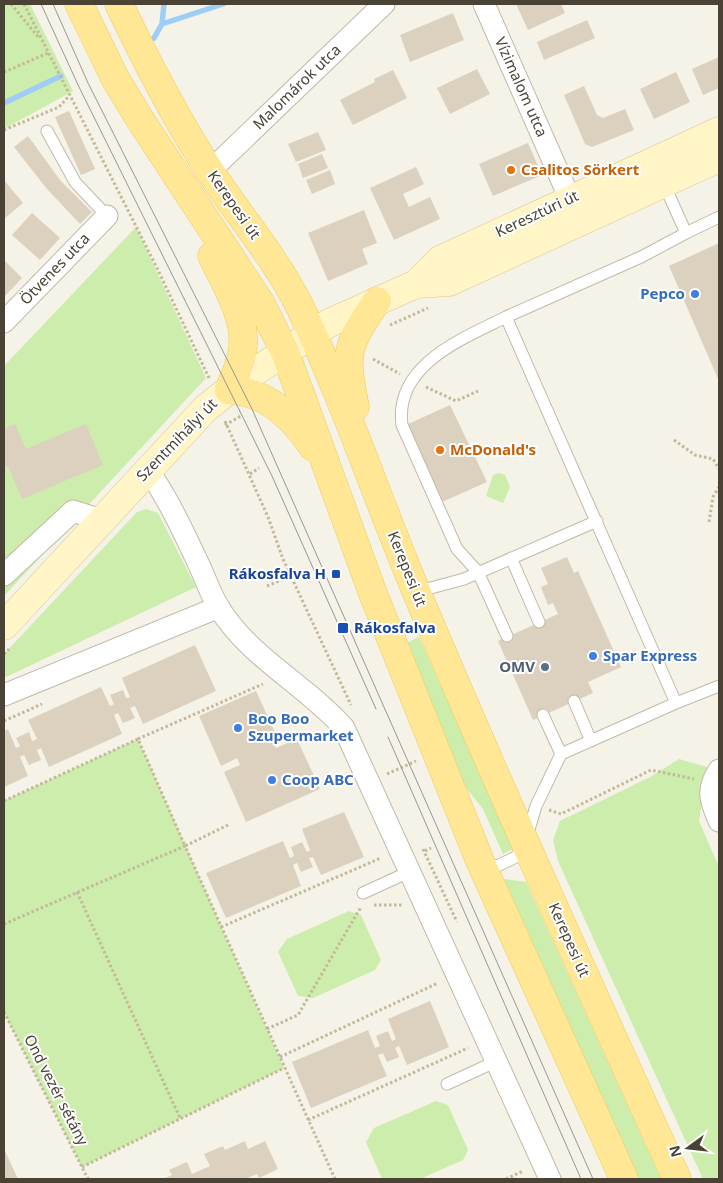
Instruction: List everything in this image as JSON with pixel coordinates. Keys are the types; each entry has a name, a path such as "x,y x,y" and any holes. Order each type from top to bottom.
{"main road":[{"name":"Kerepesi út","path":"79,4 116,80 174,173 261,304 285,352 379,609 480,862 624,1179"},
{"name":"Kerepesi út","path":"119,4 147,65 210,171 284,277 312,334 416,592 524,843 677,1179"},
{"name":"Keresztúri út","path":"285,352 329,323 416,284 449,282 659,172 719,131"},
{"name":"Keresztúri út","path":"416,284 440,260 570,198 659,172 719,158"},
{"path":"174,173 227,287 240,320 244,339 242,355 223,395"},
{"path":"367,472 349,372 349,351 354,335 378,301"},
{"name":"Szentmihályi út","path":"4,626 206,408 285,352"},
{"path":"223,395 242,390 269,400 287,415 307,437 329,471"}],"street":[{"name":"Malomárok utca","path":"210,171 384,4"},
{"name":"Vízimalom utca","path":"484,4 570,198"},
{"name":"Ötvenes utca","path":"4,322 106,216"},
{"path":"148,470 168,499 219,607 248,645 296,686 325,706 344,728 411,871 550,1179"},
{"path":"4,575 73,510 101,520"},
{"path":"4,695 219,607"},
{"path":"715,776 710,801 719,821"}],"lane":[{"path":"47,131 75,182 106,216"},
{"path":"659,172 686,234"},
{"path":"507,636 478,572 457,549 402,425 400,410 411,380 423,365 464,338 506,317 641,257 719,217"},
{"path":"506,317 676,703"},
{"path":"416,592 478,572 597,521"},
{"path":"511,558 539,622"},
{"path":"480,862 497,866 516,857 524,843 536,806 561,754 719,686"},
{"path":"574,702 591,741"},
{"path":"543,715 561,754"},
{"path":"362,893 411,871"},
{"path":"447,1084 497,1060"}],"path":[{"path":"11,4 42,41"},
{"path":"24,4 69,96 223,395 250,474 291,576 354,712"},
{"path":"4,72 48,53"},
{"path":"4,130 60,107 69,96"},
{"path":"674,440 695,455 713,459 719,468"},
{"path":"250,474 259,468"},
{"path":"709,522 713,497 719,487"},
{"path":"267,586 306,570"},
{"path":"4,801 268,681"},
{"path":"138,739 335,1179"},
{"path":"536,806 561,814 651,770 715,776"},
{"path":"4,924 185,846 228,825"},
{"path":"421,846 458,923"},
{"path":"425,851 432,848"},
{"path":"378,850 407,913"},
{"path":"221,927 382,858"},
{"path":"77,892 180,1118"},
{"path":"267,1029 298,1015 359,910 368,906 403,905"},
{"path":"434,974 442,991"},
{"path":"280,1057 438,983"},
{"name":"Ond vezér sétány","path":"4,1012 88,1179"},
{"path":"464,1040 477,1070"},
{"path":"308,1120 468,1048"},
{"path":"82,1167 284,1068"},
{"path":"520,1163 527,1179"},
{"path":"506,1179 523,1171"}],"green space":[{"path":"4,4 30,4 73,91 4,129"},
{"path":"136,227 206,378 4,596 4,366"},
{"path":"499,473 505,475 510,487 503,503 486,496 493,475"},
{"path":"146,509 158,513 196,587 6,677 4,675 4,654 137,512"},
{"path":"419,637 513,849 503,854 483,809 462,783 404,644"},
{"path":"138,739 284,1068 82,1167 4,1012 4,801"},
{"path":"679,759 707,767 699,821 719,867 719,1179 703,1179 558,861 553,840 560,821 652,776"},
{"path":"504,879 526,882 661,1179 639,1179"},
{"path":"349,911 361,915 381,960 375,970 313,998 298,996 278,952 287,939"},
{"path":"436,1101 448,1105 468,1150 463,1160 420,1179 382,1179 366,1142 374,1128"}],"building":[{"path":"516,4 561,4 565,13 528,30"},
{"path":"453,13 464,40 410,62 400,35"},
{"path":"587,20 595,38 544,60 537,42"},
{"path":"719,57 719,88 703,95 692,69"},
{"path":"477,69 490,94 450,114 437,88"},
{"path":"393,70 407,98 353,125 340,100 375,82 374,79"},
{"path":"676,72 690,102 654,119 640,89"},
{"path":"584,86 597,115 603,118 625,109 634,130 592,147 585,144 564,95"},
{"path":"69,111 95,169 81,175 55,117"},
{"path":"318,132 326,150 296,162 288,144"},
{"path":"28,136 60,180 92,212 80,224 47,189 14,147"},
{"name":"Csalitos Sörkert","path":"528,143 542,175 493,196 479,164"},
{"path":"322,154 328,168 303,178 298,164"},
{"path":"416,167 424,184 403,194 409,207 430,197 440,219 394,240 370,188"},
{"path":"330,170 335,184 312,194 306,180"},
{"path":"4,180 23,203 4,219"},
{"path":"364,210 377,243 362,249 368,264 328,281 308,233"},
{"path":"32,213 60,238 40,260 12,235"},
{"path":"719,243 719,381 669,266"},
{"path":"4,260 22,278 4,297"},
{"path":"450,405 487,482 442,502 406,425"},
{"path":"15,424 26,449 86,424 103,465 22,499 8,466 4,468 4,429"},
{"path":"567,557 574,573 578,571 621,667 588,682 593,693 533,720 498,641 558,614 553,603 548,605 541,587 548,584 541,568"},
{"path":"195,645 216,691 143,724 135,706 130,708 135,718 123,723 118,713 114,715 122,734 49,767 41,748 37,750 41,760 29,765 24,755 20,757 28,776 4,787 4,731 8,729 16,748 20,746 16,738 29,732 32,741 37,739 28,720 101,687 110,706 114,704 110,695 123,690 126,698 130,697 122,678"},
{"path":"256,691 278,739 273,741 276,748 297,739 320,789 246,822 224,772 240,765 237,758 221,766 199,716"},
{"path":"344,812 364,857 321,875 313,857 309,858 313,867 301,872 297,863 293,865 301,886 226,918 206,873 283,841 290,858 294,856 291,847 302,842 307,852 310,850 302,829"},
{"path":"430,1001 449,1047 407,1065 399,1046 395,1048 399,1057 387,1062 383,1053 378,1055 387,1076 311,1108 292,1062 368,1030 375,1048 380,1046 376,1036 388,1031 392,1041 396,1039 388,1019"},
{"path":"245,1141 248,1149 265,1141 278,1169 259,1178 257,1174 245,1179 163,1179 172,1175 169,1170 187,1162 192,1174 210,1166 204,1154 223,1146 225,1150"},
{"path":"4,1149 18,1179 4,1179"}],"waterway":[{"path":"154,38 162,24 164,4"},
{"path":"162,24 223,4"},
{"path":"4,103 61,76"}],"tram line":[{"path":"41,4 79,87 272,476 376,709"},
{"path":"53,4 88,83 252,409 593,1179"},
{"path":"388,737 581,1179"}],"place":[{"name":"Csalitos Sörkert","path":"511,170"},
{"name":"Pepco","path":"695,294"},
{"name":"McDonald's","path":"440,450"},
{"name":"Rákosfalva H","path":"336,574"},
{"name":"Rákosfalva","path":"343,628"},
{"name":"Spar Express","path":"593,656"},
{"name":"OMV","path":"545,667"},
{"name":"Boo Boo Szupermarket","path":"238,728"},
{"name":"Coop ABC","path":"272,780"}]}
